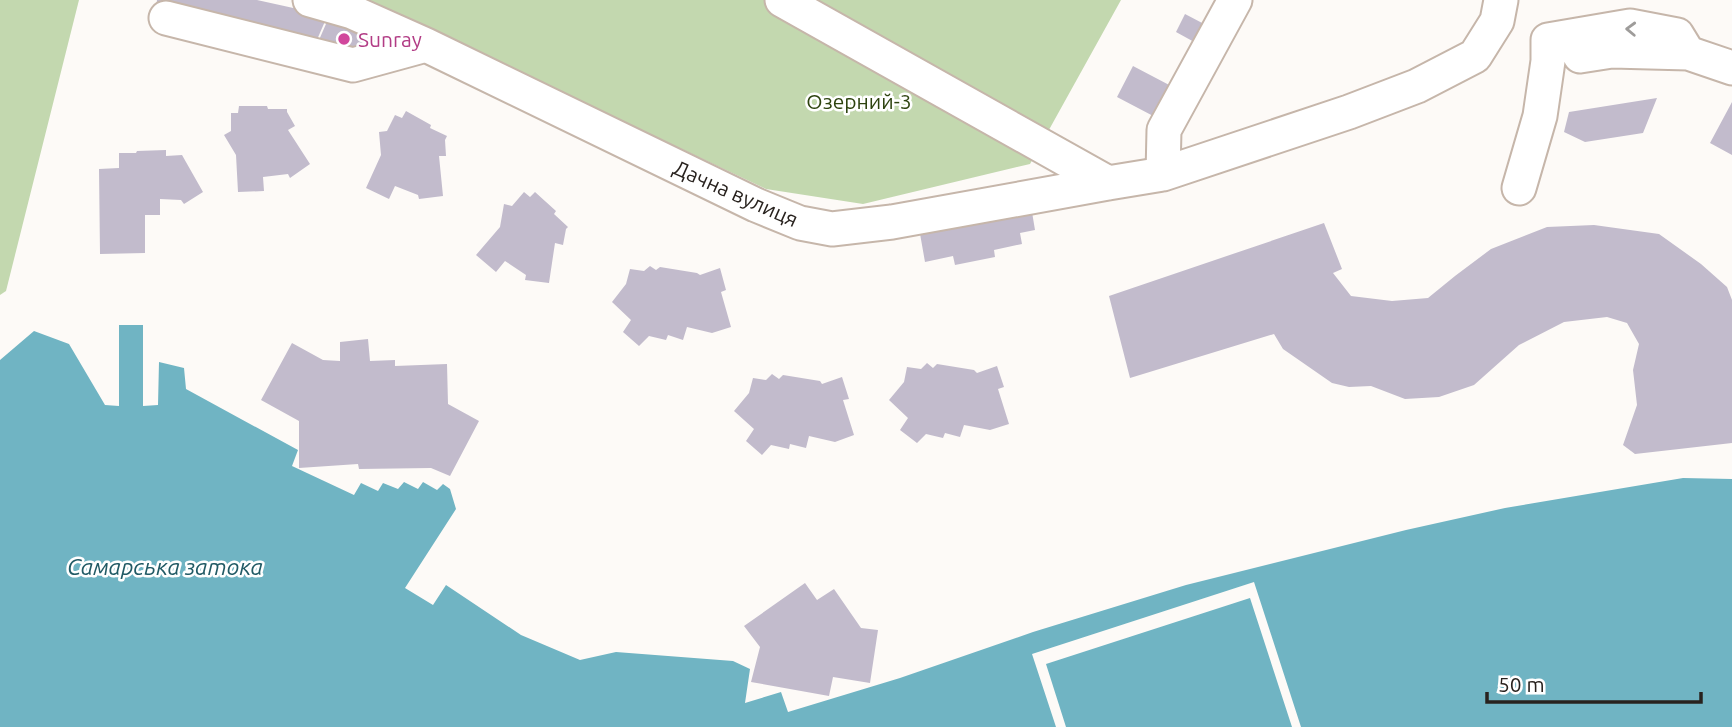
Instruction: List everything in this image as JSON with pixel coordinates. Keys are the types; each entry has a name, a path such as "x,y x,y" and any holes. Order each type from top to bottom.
{"street":[{"name":"Дачна вулиця","path":"310,0 352,12 426,45 756,205 800,223 832,229 892,222 1163,174 1349,112 1417,86 1475,56 1497,21 1501,0"},
{"path":"782,0 1108,183"},
{"path":"1163,174 1164,131 1235,0"},
{"path":"166,18 353,65 426,45"},
{"path":"1519,188 1541,116 1548,50 1630,26 1677,35 1688,53 1732,68"}],"green space":[{"path":"0,0 79,0 6,291 0,295"},
{"name":"Озерний-3","path":"356,0 1121,0 1030,164 863,204 766,189 546,85"}],"water":[{"name":"Самарська затока","path":"119,325 143,325 143,406 158,405 159,362 184,368 186,389 298,450 292,466 354,495 361,483 378,491 383,483 398,489 404,482 418,489 423,482 437,490 443,484 450,489 456,509 405,588 433,605 446,585 521,635 580,660 616,652 733,661 750,669 745,703 781,692 788,712 1186,585 1406,530 1505,508 1683,478 1732,479 1732,727 0,727 0,360 34,331 69,344 105,405 119,406"}],"pier":[{"path":"1254,582 1301,727 1292,727 1250,598 1046,664 1066,727 1056,727 1032,654"}],"building":[{"path":"157,0 257,0 316,13 326,19 316,42 156,8"},
{"path":"1185,14 1206,25 1196,43 1176,32"},
{"path":"329,17 371,37 373,46 345,53 319,40"},
{"path":"1133,66 1173,87 1157,118 1117,97"},
{"path":"1657,98 1643,133 1585,142 1564,132 1569,112"},
{"path":"1732,102 1732,155 1710,143"},
{"path":"239,106 287,109 295,126 288,130 310,164 290,178 288,174 263,177 264,191 238,192 236,155 224,135 231,131 231,113 238,113"},
{"path":"406,111 447,136 446,156 439,156 443,196 419,199 418,195 395,186 389,199 366,188 381,155 379,132 387,131 395,115 402,118"},
{"path":"166,150 166,156 182,155 203,192 184,204 181,200 160,199 160,215 145,215 145,253 100,254 99,169 119,168 119,153"},
{"path":"524,192 530,197 535,192 556,211 554,214 568,227 563,245 555,243 549,283 525,280 526,275 505,261 496,272 476,255 500,227 504,204 512,206"},
{"path":"1031,206 1035,230 1020,233 1022,244 994,250 995,257 955,265 953,256 925,262 919,228"},
{"path":"1324,223 1342,269 1333,273 1351,296 1392,301 1428,298 1491,249 1547,227 1594,225 1659,234 1701,264 1727,287 1732,300 1732,443 1635,454 1623,445 1637,405 1633,370 1639,344 1627,323 1607,317 1564,322 1519,345 1474,385 1439,397 1405,399 1371,386 1349,387 1332,383 1283,349 1274,334 1130,378 1109,296"},
{"path":"650,266 656,270 660,267 700,275 720,268 726,290 721,292 731,327 712,333 687,327 683,340 668,335 666,340 649,336 639,346 623,332 631,320 612,302 626,284 630,269 644,271"},
{"path":"368,339 370,361 395,360 395,366 447,364 448,404 479,421 450,476 431,468 359,469 358,464 299,468 299,421 261,400 292,343 323,360 340,361 340,342"},
{"path":"927,363 933,368 937,364 974,370 977,373 997,366 1004,387 998,389 1009,424 990,430 964,425 960,437 945,433 943,438 926,434 917,443 900,430 908,418 889,400 904,382 907,367 921,369"},
{"path":"772,374 779,379 783,375 820,381 822,384 842,377 849,399 843,400 854,435 835,442 809,436 806,448 790,444 789,449 771,445 762,455 746,441 754,429 734,411 749,393 753,378 766,380"},
{"path":"805,583 817,600 834,589 861,628 878,630 870,683 833,677 829,696 751,682 760,647 744,626"}],"place":[{"name":"Sunray","path":"344,39"}]}
